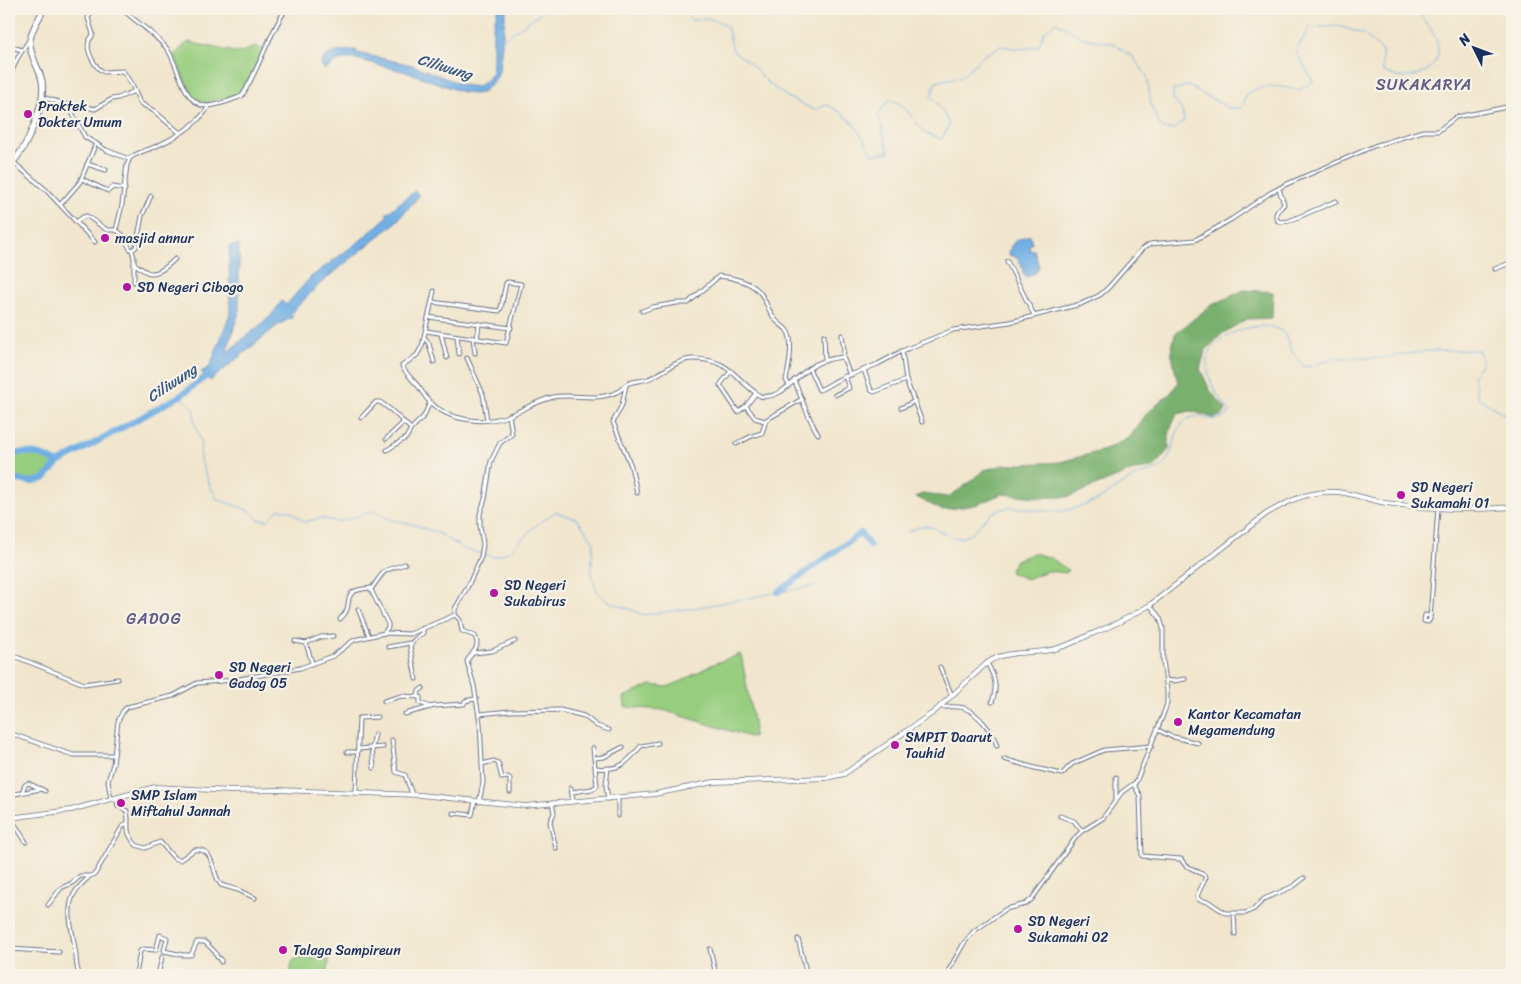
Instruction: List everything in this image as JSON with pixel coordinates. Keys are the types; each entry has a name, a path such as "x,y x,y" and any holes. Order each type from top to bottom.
{"highway":[{"path":"11,164 20,155 27,143 42,97 42,82 32,54 30,39 44,9"}],"street":[{"path":"93,9 88,18 93,34 88,43 97,67 102,72 123,71 140,103 158,114 180,133"},
{"path":"122,9 168,50 191,99 198,104 210,106 242,96 286,9"},
{"path":"9,73 12,71 14,62 30,39"},
{"path":"9,46 22,50"},
{"path":"9,61 14,62"},
{"path":"70,108 78,105 95,110 112,99 135,91"},
{"path":"42,97 64,102 70,108 83,135 106,150 129,159"},
{"path":"116,230 129,159 140,151 161,144 180,133 201,118 210,106"},
{"path":"810,368 819,390 845,376 864,370 902,351 962,327 990,326 1081,304 1108,288 1145,246 1156,242 1180,242 1200,238 1232,220 1270,193 1287,184 1374,146 1423,131 1438,132 1456,117 1512,106"},
{"path":"60,205 82,179 96,143"},
{"path":"11,164 46,190 95,242"},
{"path":"87,164 106,170"},
{"path":"82,179 108,191 113,186 125,189"},
{"path":"1279,189 1284,205 1276,211 1275,216 1281,222 1289,221 1336,201"},
{"path":"132,250 138,244 140,223 151,196"},
{"path":"76,222 87,216 107,230 116,230 123,235 132,250 134,282"},
{"path":"134,264 146,272 156,272 168,266 175,259"},
{"path":"1007,261 1034,315"},
{"path":"1495,270 1512,262"},
{"path":"642,311 653,306 688,303 719,276 732,278 747,284 760,292 773,317 785,326 788,332 790,338 790,364 786,380 789,385"},
{"path":"426,331 505,343 508,340 521,284 506,283 501,308 498,311 432,302"},
{"path":"434,291 420,351 402,366 430,402 450,415 469,419 487,420 509,415 548,398 560,396 601,397 617,392 626,384 648,379 680,362 690,359 720,363 756,393 762,396 774,395 779,394 810,368 825,360 843,356"},
{"path":"428,317 511,328"},
{"path":"478,339 480,324"},
{"path":"442,334 447,358"},
{"path":"824,335 825,360"},
{"path":"842,335 843,356 848,372 851,374"},
{"path":"457,336 459,354"},
{"path":"424,337 429,344 434,362"},
{"path":"473,338 475,353"},
{"path":"902,351 906,380 922,422"},
{"path":"467,358 483,394 487,420"},
{"path":"864,370 871,390 874,392 906,380"},
{"path":"731,371 721,382 720,386 738,412 746,406 756,393"},
{"path":"835,395 850,388 845,376"},
{"path":"794,380 809,420 818,434"},
{"path":"626,384 622,405 612,422 631,466 637,494"},
{"path":"736,444 762,432 765,421 802,399"},
{"path":"901,408 915,401"},
{"path":"361,418 378,402 391,410 411,429"},
{"path":"387,450 404,439 424,416 430,402"},
{"path":"746,406 755,418 765,421"},
{"path":"453,813 472,815 482,787 479,714 467,661 477,646 477,638 463,632 460,620 455,615 455,609 482,556 481,511 485,499 491,461 500,443 512,435 509,415"},
{"path":"386,439 404,422"},
{"path":"26,842 10,818 71,810 148,788 412,794 525,806 665,793 714,782 826,778 844,774 941,707 986,663 994,658 1010,654 1056,649 1120,623 1150,604 1266,514 1285,503 1304,496 1328,491 1376,501 1438,508 1479,509 1512,507"},
{"path":"1429,616 1438,508"},
{"path":"340,619 347,611 350,594 359,588 370,588 386,569 405,564"},
{"path":"370,588 388,624 384,633"},
{"path":"946,975 962,945 974,932 1006,909 1026,904 1031,900 1082,831 1103,818 1122,792 1134,785 1137,780 1167,704 1162,624 1159,616 1150,604"},
{"path":"358,609 369,636"},
{"path":"111,799 108,782 114,755 118,721 122,710 127,707 173,696 198,683 234,680 255,675 277,673 322,661 337,654 354,640 384,633 404,635 455,615"},
{"path":"388,647 411,643 423,633 423,628"},
{"path":"295,641 306,643 321,637 333,636"},
{"path":"473,654 492,651 515,640"},
{"path":"306,643 312,663"},
{"path":"411,643 410,648 416,679"},
{"path":"9,654 84,684 118,679"},
{"path":"986,663 994,676 996,686 992,702"},
{"path":"940,667 952,696"},
{"path":"1166,680 1185,679"},
{"path":"423,688 419,691 420,703 431,707"},
{"path":"384,701 398,697 418,697"},
{"path":"405,714 431,707 457,704 460,706 466,701 476,699"},
{"path":"941,707 958,707 969,711 991,731 997,746"},
{"path":"479,714 560,710 584,716 597,726 609,730"},
{"path":"356,792 359,718 378,717"},
{"path":"1158,730 1165,735 1198,743"},
{"path":"9,734 73,754 114,755"},
{"path":"374,768 372,748 375,734"},
{"path":"392,740 396,772 404,774 412,794"},
{"path":"596,768 624,765 642,745 658,743"},
{"path":"1004,759 1062,774 1072,764 1104,750 1152,746"},
{"path":"347,752 383,747"},
{"path":"595,758 604,757 623,747"},
{"path":"573,801 572,790 596,787 593,748"},
{"path":"482,764 498,762 502,778 508,777 510,779 510,792"},
{"path":"608,768 606,785 608,799"},
{"path":"1116,777 1116,801"},
{"path":"9,795 43,790 27,783 21,793"},
{"path":"1134,785 1140,796 1143,856 1183,860 1185,865 1206,876 1197,896 1199,900 1209,902 1224,913 1234,914 1251,911 1262,901 1294,886 1304,878"},
{"path":"116,798 119,806 127,811 126,829 136,845 147,847 159,842 164,845 174,858 180,860 197,849 207,853 213,862 216,878 221,886 238,890 255,898"},
{"path":"618,798 618,816"},
{"path":"552,804 554,813 550,822 556,848"},
{"path":"1060,816 1074,821 1082,831"},
{"path":"80,975 77,969 75,945 71,930 73,895 96,872 122,827 127,824"},
{"path":"48,905 61,888 72,883 80,876 90,876"},
{"path":"1234,914 1235,934"},
{"path":"136,975 140,951 157,950 160,936 167,938 164,952 191,955 197,942 205,942 215,952 217,957 221,959 221,962"},
{"path":"798,939 807,975"},
{"path":"9,949 59,952"},
{"path":"710,949 716,975"},
{"path":"158,975 162,957"}],"green space":[{"path":"188,42 239,53 257,46 263,50 243,90 237,95 207,103 195,99 191,95 174,55"},
{"path":"1244,290 1273,292 1272,318 1247,319 1223,333 1205,351 1200,369 1211,392 1226,409 1223,415 1214,418 1191,411 1177,414 1169,432 1169,449 1153,468 1134,470 1068,497 1002,494 975,505 942,510 916,497 922,494 948,497 984,470 1004,465 1060,462 1105,450 1130,437 1147,413 1170,394 1178,383 1171,351 1175,334 1210,306"},
{"path":"21,452 42,455 58,463 44,479 32,482 9,479 9,454"},
{"path":"1034,553 1051,558 1068,570 1066,573 1047,571 1027,579 1011,573 1010,569 1016,560"},
{"path":"741,654 754,726 753,738 663,710 625,707 624,697 651,685 667,687 713,664"},
{"path":"330,957 327,975 290,975 292,962 295,959"}],"water":[{"path":"498,9 507,9 499,70 497,77 481,93 462,92 410,73 356,59 344,59 334,63 325,70 321,65 324,58 331,54 340,51 356,50 357,53 412,65 463,85 477,87 487,80 491,74 493,63 493,27"},
{"path":"415,191 419,196 394,224 321,283 290,314 293,317 278,325 210,381 201,372 210,367 230,314 229,246 239,245 239,313 226,353 270,317 282,301 286,305 311,277 361,240 388,216 386,214"},
{"path":"1030,235 1032,243 1029,245 1030,251 1034,250 1039,267 1036,272 1027,277 1024,275 1021,264 1016,257 1009,255 1011,247 1018,239"}],"waterway":[{"path":"502,40 546,9"},
{"path":"682,9 691,20 712,19 727,26 733,51 751,64 769,84 789,98 814,110 827,105 843,114 854,125 873,154 889,152 878,114 890,99 903,106 925,133 942,139 949,125 943,111 931,96 936,82 962,76 984,55 1001,46 1021,49 1039,46 1044,32 1056,22 1083,38 1112,43 1133,57 1147,76 1151,106 1162,129 1175,129 1184,121 1182,110 1173,99 1173,90 1188,86 1229,108 1242,108 1247,93 1254,90 1272,87 1298,90 1313,82 1296,51 1309,28 1338,26 1364,34 1382,51 1383,72 1398,77 1406,77 1428,70 1437,58 1437,42 1418,9"},
{"path":"907,532 925,526 934,528 950,537 965,537 996,511 1012,508 1046,511 1071,509 1096,501 1130,479 1158,469 1168,458 1177,433 1184,422 1196,416 1209,419 1220,419 1227,416 1230,411 1211,383 1207,363 1209,353 1225,337 1249,328 1272,327 1281,331 1297,358 1303,366 1308,367 1334,358 1379,358 1428,351 1479,350 1482,363 1473,375 1478,398 1512,419"},
{"name":"Ciliwung","path":"9,479 32,482 44,479 58,463 180,396 212,372"},
{"path":"180,396 194,409 194,421 201,442 200,459 217,499 250,511 259,520 268,520 279,509 291,511 304,522 321,518 338,522 375,511 388,519 412,524 440,534 464,549 495,557 510,551 535,526 555,512 577,519 594,542 592,576 597,591 610,602 643,615 694,608 818,585"},
{"name":"Ciliwung","path":"9,454 35,454 58,463"},
{"path":"778,592 861,533 870,546"}],"place":[{"name":"Praktek Dokter Umum","path":"28,114"},
{"name":"masjid annur","path":"105,238"},
{"name":"SD Negeri Cibogo","path":"127,287"},
{"name":"SD Negeri Sukamahi 01","path":"1401,495"},
{"name":"SD Negeri Sukabirus","path":"494,593"},
{"name":"SD Negeri Gadog 05","path":"219,675"},
{"name":"Kantor Kecamatan Megamendung","path":"1178,722"},
{"name":"SMPIT Daarut Tauhid","path":"895,745"},
{"name":"SMP Islam Miftahul Jannah","path":"121,803"},
{"name":"SD Negeri Sukamahi 02","path":"1018,929"},
{"name":"Talaga Sampireun","path":"283,950"}],"district":[{"name":"SUKAKARYA","path":"1424,84"},
{"name":"GADOG","path":"154,618"}]}
